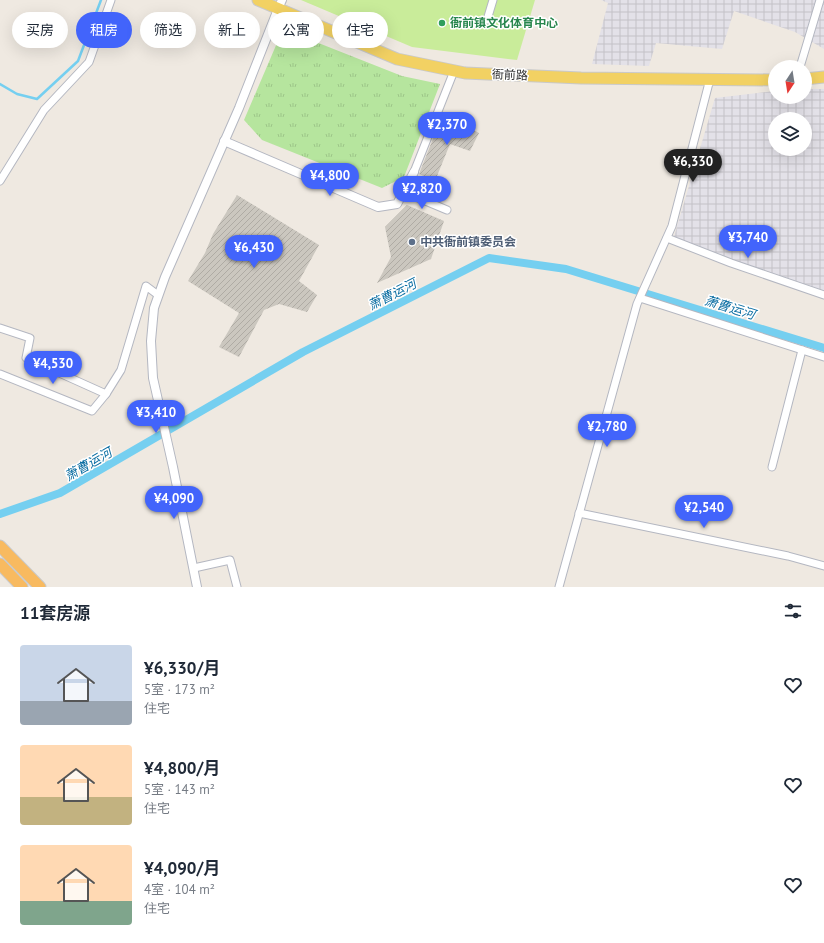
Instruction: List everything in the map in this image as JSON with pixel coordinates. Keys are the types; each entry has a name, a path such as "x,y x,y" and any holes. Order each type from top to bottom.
{"highway":[{"path":"1,548 40,587"},
{"path":"0,564 22,587"}],"main road":[{"name":"衙前路","path":"258,0 280,4 397,59 465,73 581,78 768,80"},
{"path":"812,78 824,77"}],"street":[{"path":"0,181 44,110 89,62 111,0"},
{"path":"487,20 493,0"},
{"path":"802,60 820,0"},
{"path":"197,587 162,414 153,378 151,341 154,308 165,276 239,108 280,4"},
{"path":"224,141 378,207 397,204 414,172 454,71"},
{"path":"559,587 639,301 672,226 710,79"},
{"path":"404,192 447,210"},
{"path":"667,238 731,263 824,295"},
{"path":"0,374 92,411 106,394 121,370 146,286 158,295"},
{"path":"639,301 824,357"},
{"path":"0,328 30,338 26,358 106,394"},
{"path":"772,467 802,350"},
{"path":"580,513 788,556 824,566"},
{"path":"194,568 230,560 237,587"}],"shaded area":[{"path":"601,0 824,0 824,49 795,32 734,11 722,49 656,43 649,66 592,64 608,3"},
{"path":"812,89 824,89 824,294 673,240 715,98 768,92 768,104 812,104"}],"green space":[{"name":"衙前镇文化体育中心","path":"301,0 535,0 517,60 412,47 388,37 388,12 332,13"},
{"path":"324,45 402,76 440,84 404,177 382,188 262,140 244,120 275,48 324,48"}],"building":[{"path":"455,120 479,133 470,151 450,144 435,181 419,174 438,126"},
{"path":"237,195 319,245 299,281 317,295 307,312 279,304 264,310 239,357 219,347 239,313 188,281 205,253 213,234"},
{"name":"中共衙前镇委员会","path":"407,205 444,221 431,259 377,283 391,257 385,227"}],"waterway":[{"path":"0,84 17,94 37,99 78,61 101,0"},
{"name":"萧曹运河","path":"0,514 60,493 303,352 489,258 566,269 824,348"}],"place":[{"name":"衙前镇文化体育中心","path":"442,23"},
{"name":"中共衙前镇委员会","path":"412,242"}]}
